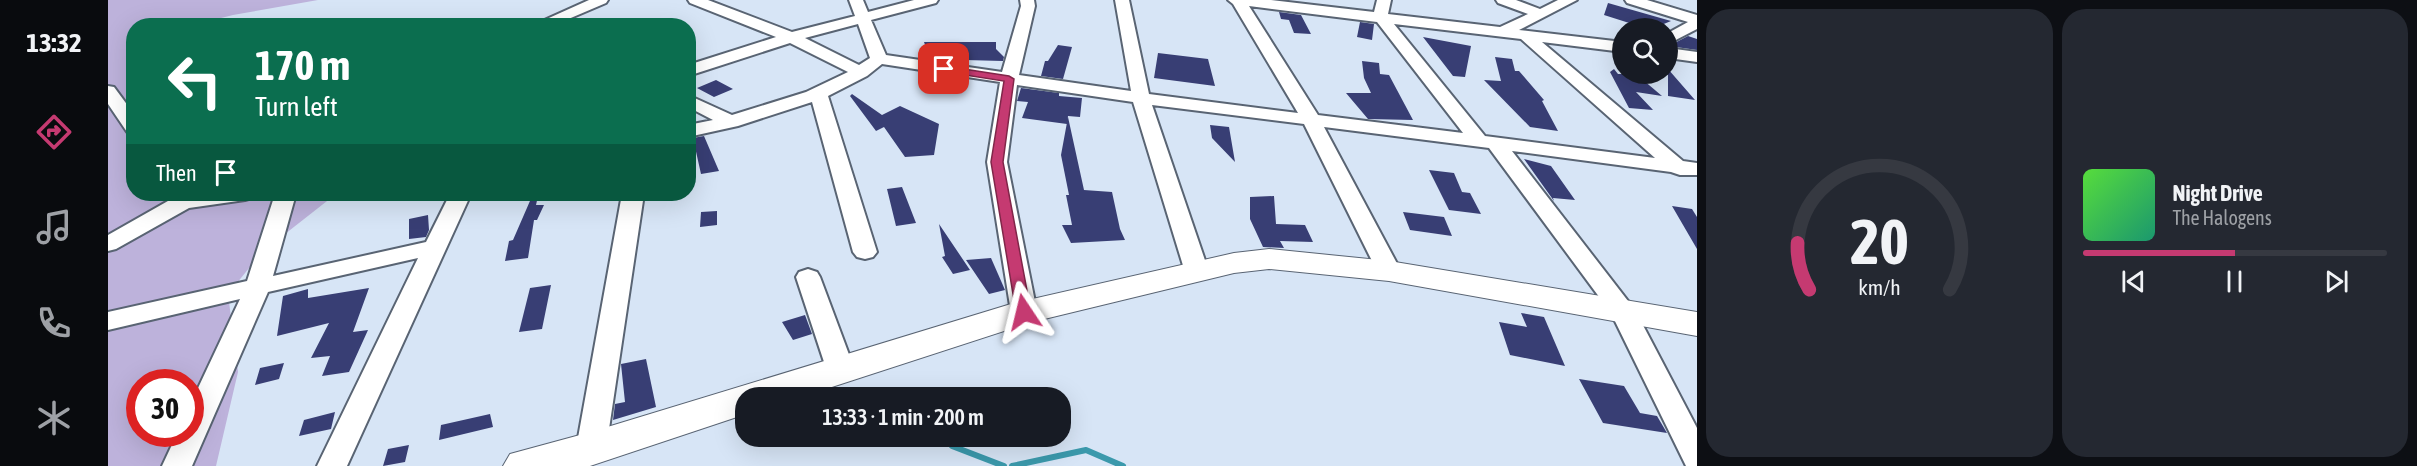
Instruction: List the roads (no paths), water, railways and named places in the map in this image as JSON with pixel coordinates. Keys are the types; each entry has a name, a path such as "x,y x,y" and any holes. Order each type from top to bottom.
{"street":[{"path":"557,18 601,0"},
{"path":"695,0 791,38 861,72"},
{"path":"696,68 791,38 860,8 931,0"},
{"path":"1024,312 997,162 1009,79 1028,6 1027,0"},
{"path":"1122,0 1141,98 1197,272"},
{"path":"1236,0 1382,8 1500,33 1612,46"},
{"path":"1236,0 1311,119 1389,272"},
{"path":"1503,0 1541,14"},
{"path":"1500,33 1570,0"},
{"path":"1632,0 1697,22"},
{"path":"860,8 879,59"},
{"path":"1382,8 1623,310 1697,457"},
{"path":"1678,33 1697,22"},
{"path":"1527,37 1688,168 1697,184"},
{"path":"1678,54 1697,57"},
{"path":"696,129 731,122 819,92 861,72 879,59 1141,98 1688,168"},
{"path":"108,91 126,117"},
{"path":"819,92 865,252"},
{"path":"696,104 731,122"},
{"path":"108,243 176,201"},
{"path":"177,466 258,287 283,201"},
{"path":"332,466 457,201"},
{"path":"591,449 632,201"},
{"path":"108,321 434,247"},
{"path":"782,387 1024,312 1234,262 1269,259 1389,272 1697,324"},
{"path":"808,277 840,368"},
{"path":"525,466 591,449 735,402"}],"waterway":[{"path":"955,447 1004,466"},
{"path":"1012,466 1086,450 1123,466"}]}
